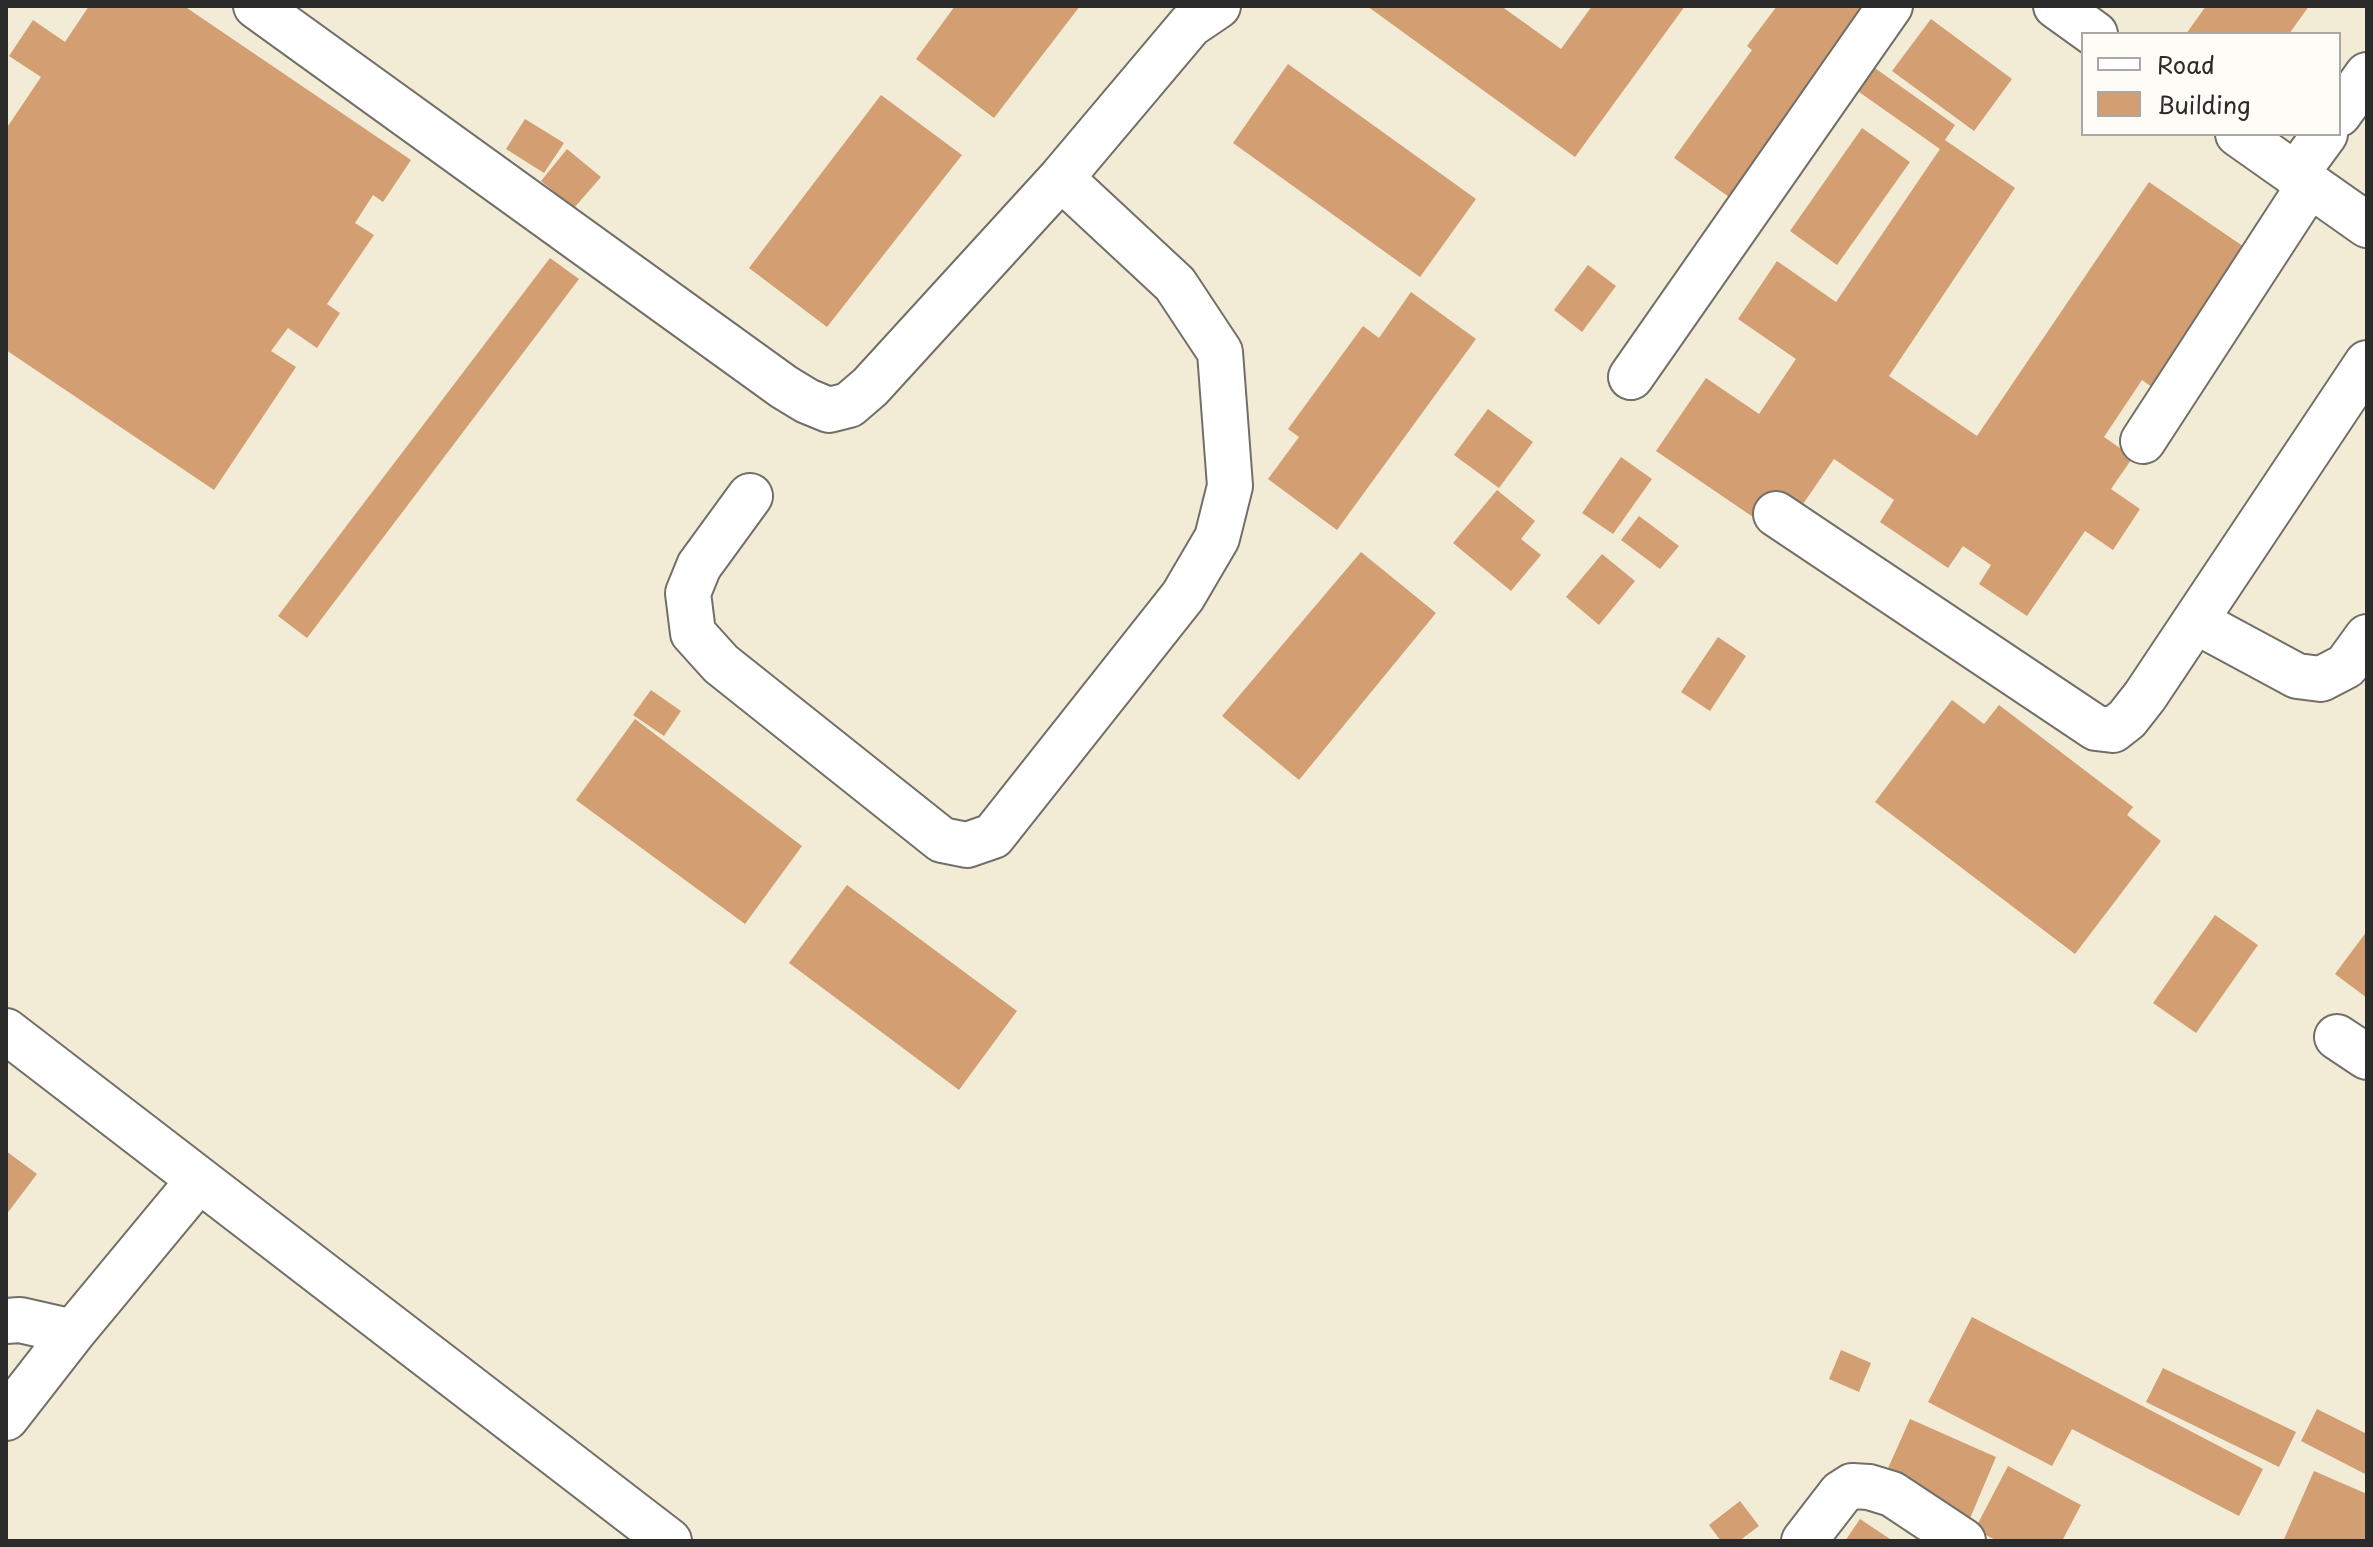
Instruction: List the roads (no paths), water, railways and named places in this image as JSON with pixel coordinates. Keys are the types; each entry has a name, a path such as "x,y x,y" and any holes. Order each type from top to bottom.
{"street":[{"path":"256,6 784,387 829,410 849,405 870,387 1061,178 1190,25 1218,6"},
{"path":"1631,377 1890,6"},
{"path":"2056,6 2092,32"},
{"path":"2341,111 2367,75"},
{"path":"2241,136 2367,225"},
{"path":"2143,441 2303,180 2324,136"},
{"path":"750,496 699,566 688,593 693,633 721,664 942,840 967,845 993,836 1183,596 1217,538 1230,486 1220,352 1175,284 1061,178"},
{"path":"1776,514 2096,728 2113,730 2127,719 2195,621 2367,363"},
{"path":"2195,621 2297,676 2321,679 2346,666 2367,637"},
{"path":"6,1031 669,1541"},
{"path":"6,1418 199,1180"},
{"path":"6,1321 20,1320 73,1332"},
{"path":"1804,1541 1841,1493 1852,1486 1892,1494 1963,1541"}]}
